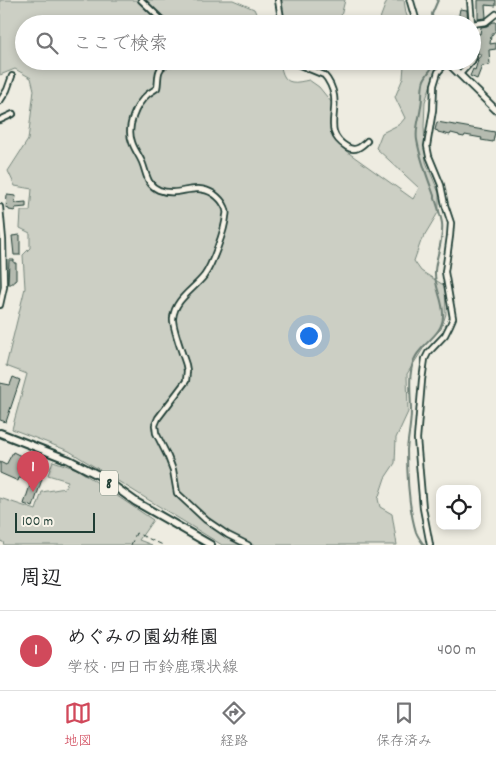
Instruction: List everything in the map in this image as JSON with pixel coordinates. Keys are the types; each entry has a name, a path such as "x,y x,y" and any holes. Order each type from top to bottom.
{"main road":[{"name":"8","path":"0,433 69,460 100,476 136,502 211,545"}],"street":[{"path":"141,0 157,15"},
{"path":"278,0 280,15"},
{"path":"410,0 414,15"},
{"path":"470,0 471,15"},
{"path":"481,23 486,22 496,14"},
{"path":"160,70 157,88 141,103 131,120 131,140 142,162 146,178 151,185 159,190 168,192 197,188 207,191 217,196 224,204 227,214 212,261 204,276 179,302 175,310 172,320 186,365 186,381 158,418 155,425 156,433 173,470 177,493 206,520 228,535 248,545"},
{"path":"312,70 326,77 334,95 333,130 338,139 347,147 353,149 360,148 367,141"},
{"path":"430,545 423,508 417,439 423,368 428,353 445,335 452,318 445,272 451,224 441,185 427,146 433,110 434,84 440,70"},
{"path":"456,70 496,110"},
{"path":"460,74 464,70"},
{"path":"0,101 7,90 12,76"},
{"path":"1,117 12,114"},
{"path":"0,207 4,287 0,305"}],"path":[{"path":"131,545 136,533 163,545"}],"shaded area":[{"path":"0,0 233,0 254,9 257,15 15,15 15,69 0,75"},
{"path":"277,0 345,0 341,15 283,15"},
{"path":"387,0 404,0 407,15 381,15"},
{"path":"17,70 282,70 289,81 300,82 309,80 319,87 336,108 334,136 346,151 413,199 419,188 376,148 382,133 400,124 405,118 395,97 403,78 404,70 436,70 425,102 424,127 426,162 439,193 439,211 421,241 414,261 421,271 445,286 446,314 441,329 426,344 407,374 408,412 396,438 395,463 385,478 378,499 380,507 392,514 397,545 222,545 69,451 12,429 27,374 6,366 25,288 23,255 30,248 30,233 20,228 21,211 30,211 32,189 15,186 8,171 28,140 34,90 31,78"},
{"path":"53,461 77,469 153,520 139,540 152,545 4,545 0,541 0,498 36,510 42,492 65,488 68,481 48,475"}],"building":[{"path":"478,0 496,0 496,6 485,5 486,17 481,18 481,15 478,15"},
{"path":"460,9 467,10 467,15 459,15"},
{"path":"496,22 496,30 491,36 490,44 496,43 496,49 489,50 490,65 482,66 481,69 481,27"},
{"path":"473,70 480,70 477,79 470,76"},
{"path":"437,122 495,132 493,142 481,140 482,138 438,132 435,130"},
{"path":"7,195 16,196 15,203 26,202 26,207 15,208 15,211 9,210 6,208"},
{"path":"20,235 20,255 14,255 12,236"},
{"path":"9,260 14,260 14,263 16,263 16,281 11,284 8,284"},
{"path":"13,377 20,380 6,422 0,420 0,383 10,385"},
{"path":"13,452 23,457 17,469 23,472 18,481 0,473 0,462 6,465"},
{"path":"33,476 42,479 33,507 24,504"}],"waterway":[{"path":"432,15 438,0"},
{"path":"424,545 416,532 412,513 407,450 411,417 411,369 419,351 437,333 443,316 435,277 442,235 442,223 421,159 417,136 423,83 431,70"}],"place":[{"name":"めぐみの園幼稚園","path":"33,492"}]}
